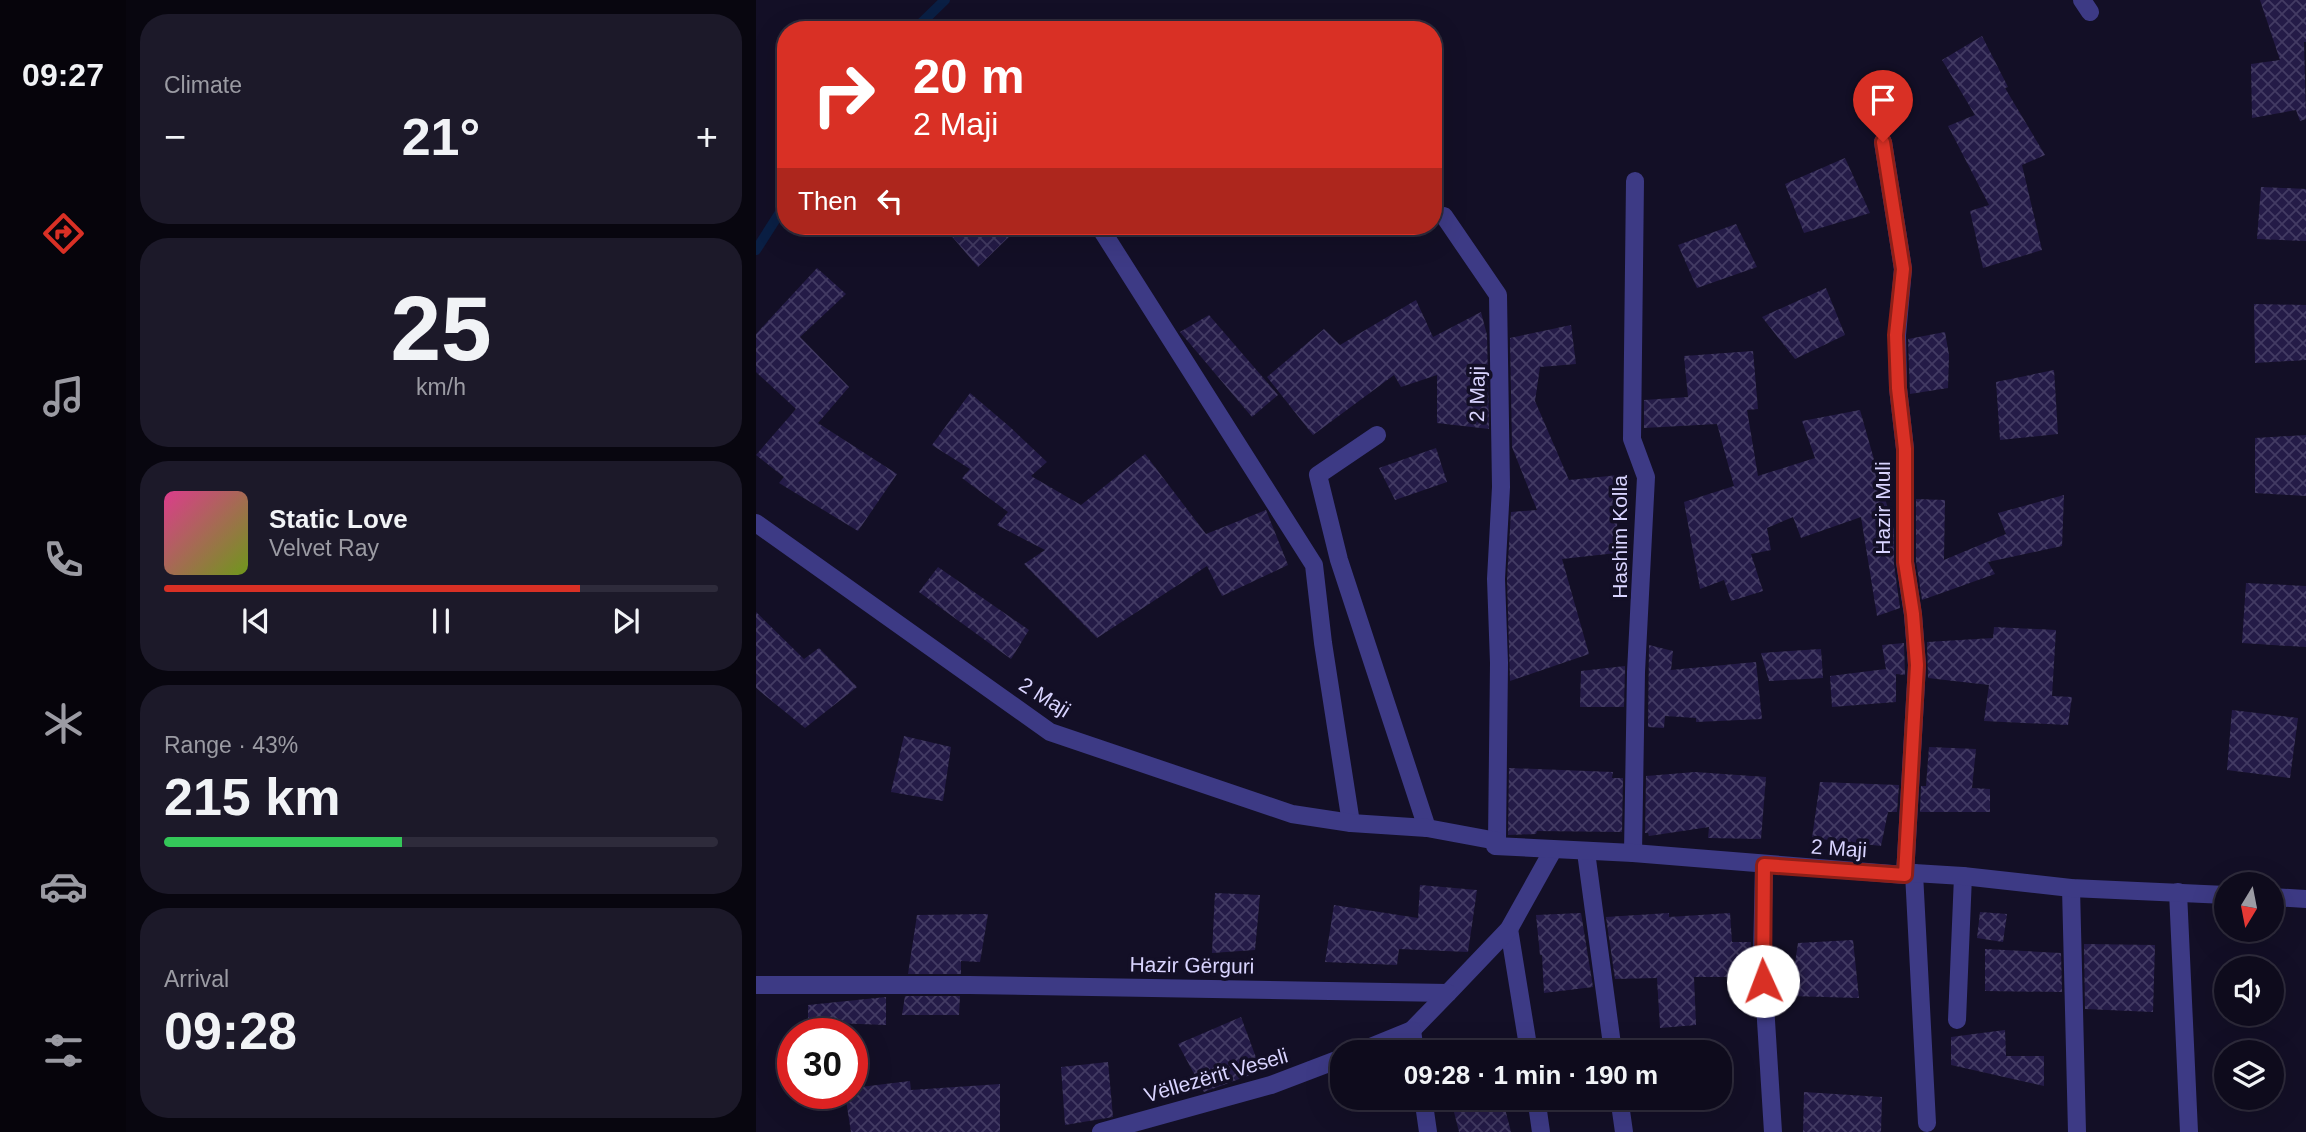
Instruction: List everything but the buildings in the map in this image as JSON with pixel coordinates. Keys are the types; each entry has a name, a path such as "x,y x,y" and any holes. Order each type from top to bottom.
{"street":[{"name":"Hazir Muli","path":"1883,142 1903,269 1896,335 1898,388 1905,449 1905,562 1917,665 1909,874 1927,1123"},
{"name":"Hashim Kolla","path":"1633,853 1636,672 1646,477 1632,439 1635,181"},
{"name":"2 Maji","path":"1444,216 1498,295 1502,487 1496,579 1499,663 1495,846 1963,876 2071,888 2214,894"},
{"path":"1105,235 1314,565 1323,643 1351,823"},
{"path":"1377,435 1318,475 1339,560 1427,828"},
{"name":"2 Maji","path":"756,523 1050,732 1292,814 1351,823 1427,828 1497,841"},
{"path":"1387,1040 1412,1030 1509,929 1553,850"},
{"path":"1586,852 1611,1040"},
{"path":"1764,865 1762,957 1773,1132"},
{"path":"1957,1020 1963,876"},
{"path":"2071,888 2077,1132"},
{"path":"2178,892 2189,1132"},
{"path":"2284,898 2306,899"},
{"path":"1509,929 1527,1040"},
{"name":"Hazir Gërguri","path":"756,985 969,985 1448,993"},
{"path":"1412,1030 1413,1040"},
{"name":"Vëllezërit Veseli","path":"1101,1132 1271,1086 1330,1063"},
{"path":"1425,1110 1428,1132"},
{"path":"1538,1110 1541,1132"},
{"path":"1621,1110 1624,1132"}],"waterway":[{"path":"923,21 945,0"},
{"path":"756,250 777,217"}],"route":[{"path":"1763,981 1764,865 1905,875 1917,665 1905,562 1905,449 1898,388 1896,335 1903,269 1883,142"}]}
